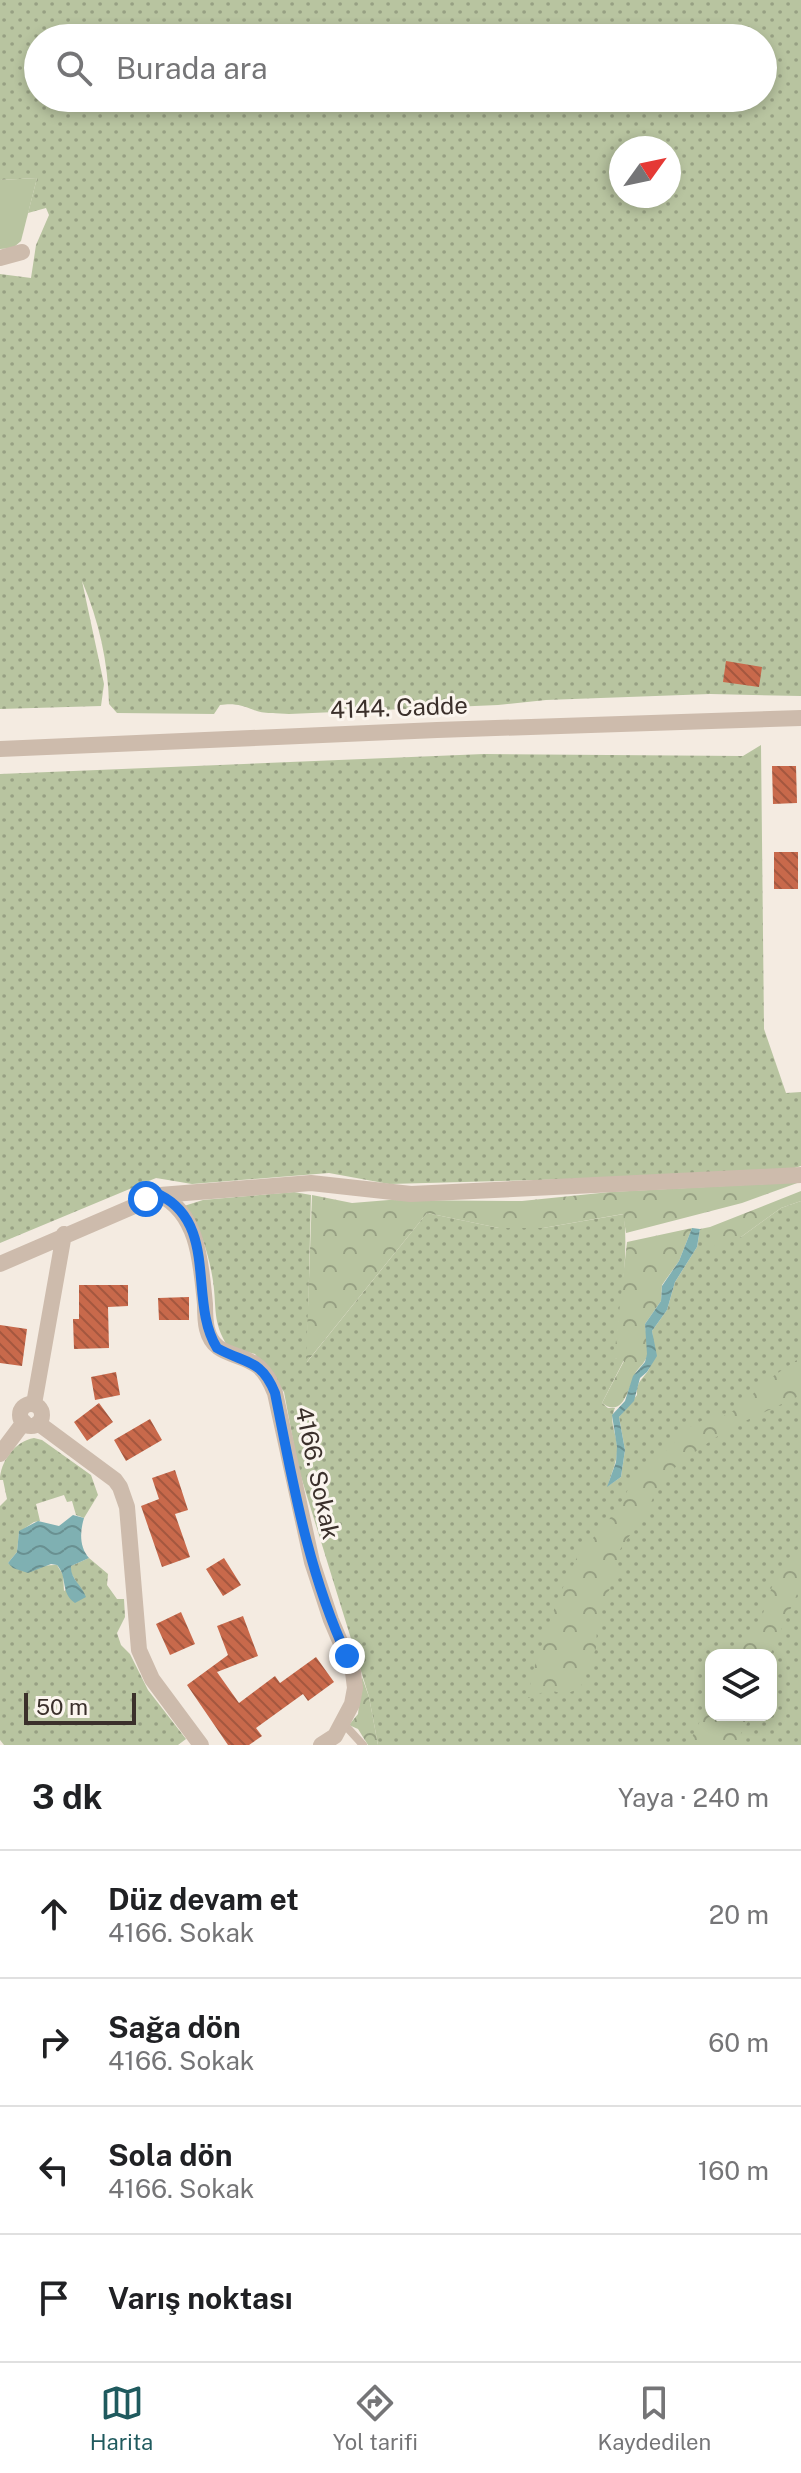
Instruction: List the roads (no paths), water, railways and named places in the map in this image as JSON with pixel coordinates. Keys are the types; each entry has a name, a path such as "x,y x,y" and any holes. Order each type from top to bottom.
{"street":[{"path":"0,258 22,252"},
{"name":"4144. Cadde","path":"0,749 801,718"},
{"path":"0,1264 160,1195 311,1183 411,1194 801,1175"},
{"name":"4166. Sokak","path":"160,1195 174,1202 196,1242 206,1328 211,1339 217,1348 260,1368 269,1378 275,1393 312,1562 331,1620 353,1672 355,1688 352,1704 335,1736 321,1745"},
{"path":"0,1454 42,1411 34,1404 64,1234"},
{"path":"31,1423 115,1480 120,1487 127,1507 139,1650 143,1663 201,1745"}],"lane":[{"path":"343,1723 363,1745"}],"water":[{"path":"692,1228 700,1229 697,1247 675,1282 667,1310 652,1331 657,1356 640,1378 634,1401 619,1417 625,1450 621,1477 607,1487 616,1462 612,1415 625,1401 633,1376 645,1362 645,1324 661,1301 662,1286 679,1261"},
{"path":"73,1515 84,1518 81,1539 89,1558 71,1566 72,1575 86,1597 75,1603 67,1595 57,1565 51,1564 28,1573 8,1563 17,1552 19,1531 38,1521 59,1526"}]}
